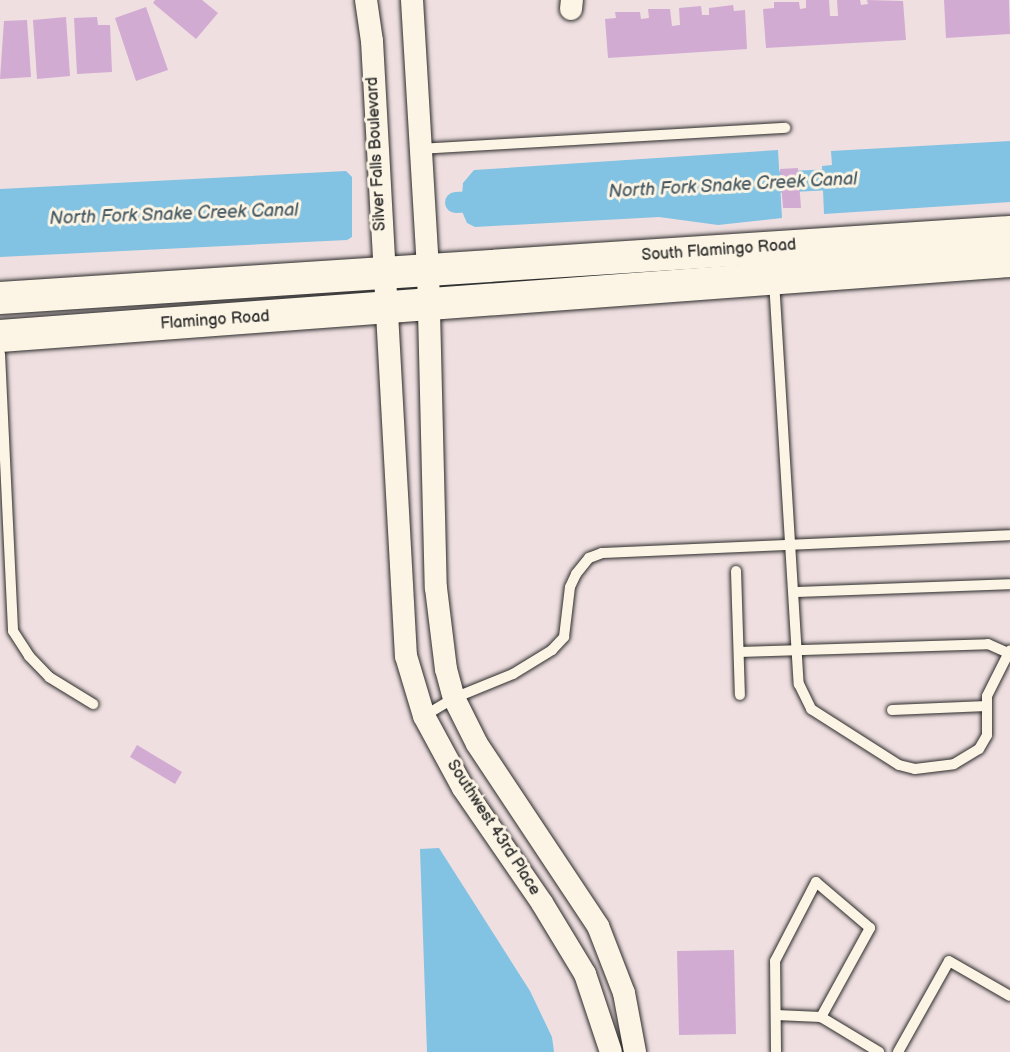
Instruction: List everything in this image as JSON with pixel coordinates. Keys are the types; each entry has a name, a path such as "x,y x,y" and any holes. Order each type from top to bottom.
{"main road":[{"name":"South Flamingo Road","path":"428,270 1010,232"},
{"name":"South Flamingo Road","path":"429,306 1010,261"},
{"path":"0,298 428,270"},
{"name":"Flamingo Road","path":"0,336 429,306"}],"street":[{"name":"Silver Falls Boulevard","path":"366,0 372,40 386,309"},
{"path":"412,0 429,306"},
{"name":"Southwest 43rd Place","path":"429,306 439,633 454,698 477,744 598,926 624,993 635,1052"},
{"name":"Southwest 43rd Place","path":"386,309 401,616 405,656 424,716 463,788 568,946 596,1001 611,1052"},
{"path":"568,946 598,926"}],"lane":[{"path":"419,149 785,128"},
{"path":"739,652 798,650 988,644 1009,651 990,684 987,735 968,758 933,768 899,765 811,709 800,684 798,650 795,592 793,542 774,280"},
{"path":"0,354 13,631 29,656 49,677 93,704"},
{"path":"424,716 454,698 513,674 552,650 564,637 570,586 589,558 620,550 1010,535"},
{"path":"736,571 740,694"},
{"path":"795,592 1010,584"},
{"path":"892,710 987,706"},
{"path":"776,1052 776,961 816,882 870,928 821,1017"},
{"path":"898,1052 949,961 1010,996"},
{"path":"776,1015 821,1017 879,1052"}],"water":[{"path":"1010,141 1010,202 824,214 822,166 832,165 831,151"},
{"path":"778,150 782,218 718,225 659,217 475,227 467,223 461,209 463,183 474,170"},
{"path":"346,171 352,177 352,237 347,240 0,257 0,189"},
{"path":"439,848 530,991 552,1037 554,1052 427,1052 420,849"}],"building":[{"path":"155,0 202,0 218,13 196,39 153,3"},
{"path":"806,0 829,0 830,16 838,16 837,0 860,0 861,5 868,4 867,0 903,1 906,40 766,48 763,9 774,8 774,2 799,2 800,9 806,8"},
{"path":"944,0 1009,0 1010,34 946,38"},
{"path":"733,5 734,11 745,10 747,49 608,58 605,19 616,18 615,12 640,12 641,19 649,18 648,9 670,9 672,26 680,25 679,8 701,6 702,15 709,15 709,8"},
{"path":"146,7 168,70 136,81 115,18"},
{"path":"66,17 70,76 37,79 33,20"},
{"path":"97,17 98,25 110,25 112,72 77,74 74,18"},
{"path":"27,20 31,77 0,79 4,21"},
{"path":"798,168 801,208 783,208 780,169"},
{"path":"137,745 182,772 175,784 130,757"},
{"path":"734,950 736,1034 679,1035 677,951"}],"waterway":[{"name":"North Fork Snake Creek Canal","path":"771,182 851,178"},
{"name":"North Fork Snake Creek Canal","path":"455,202 488,200"}]}
